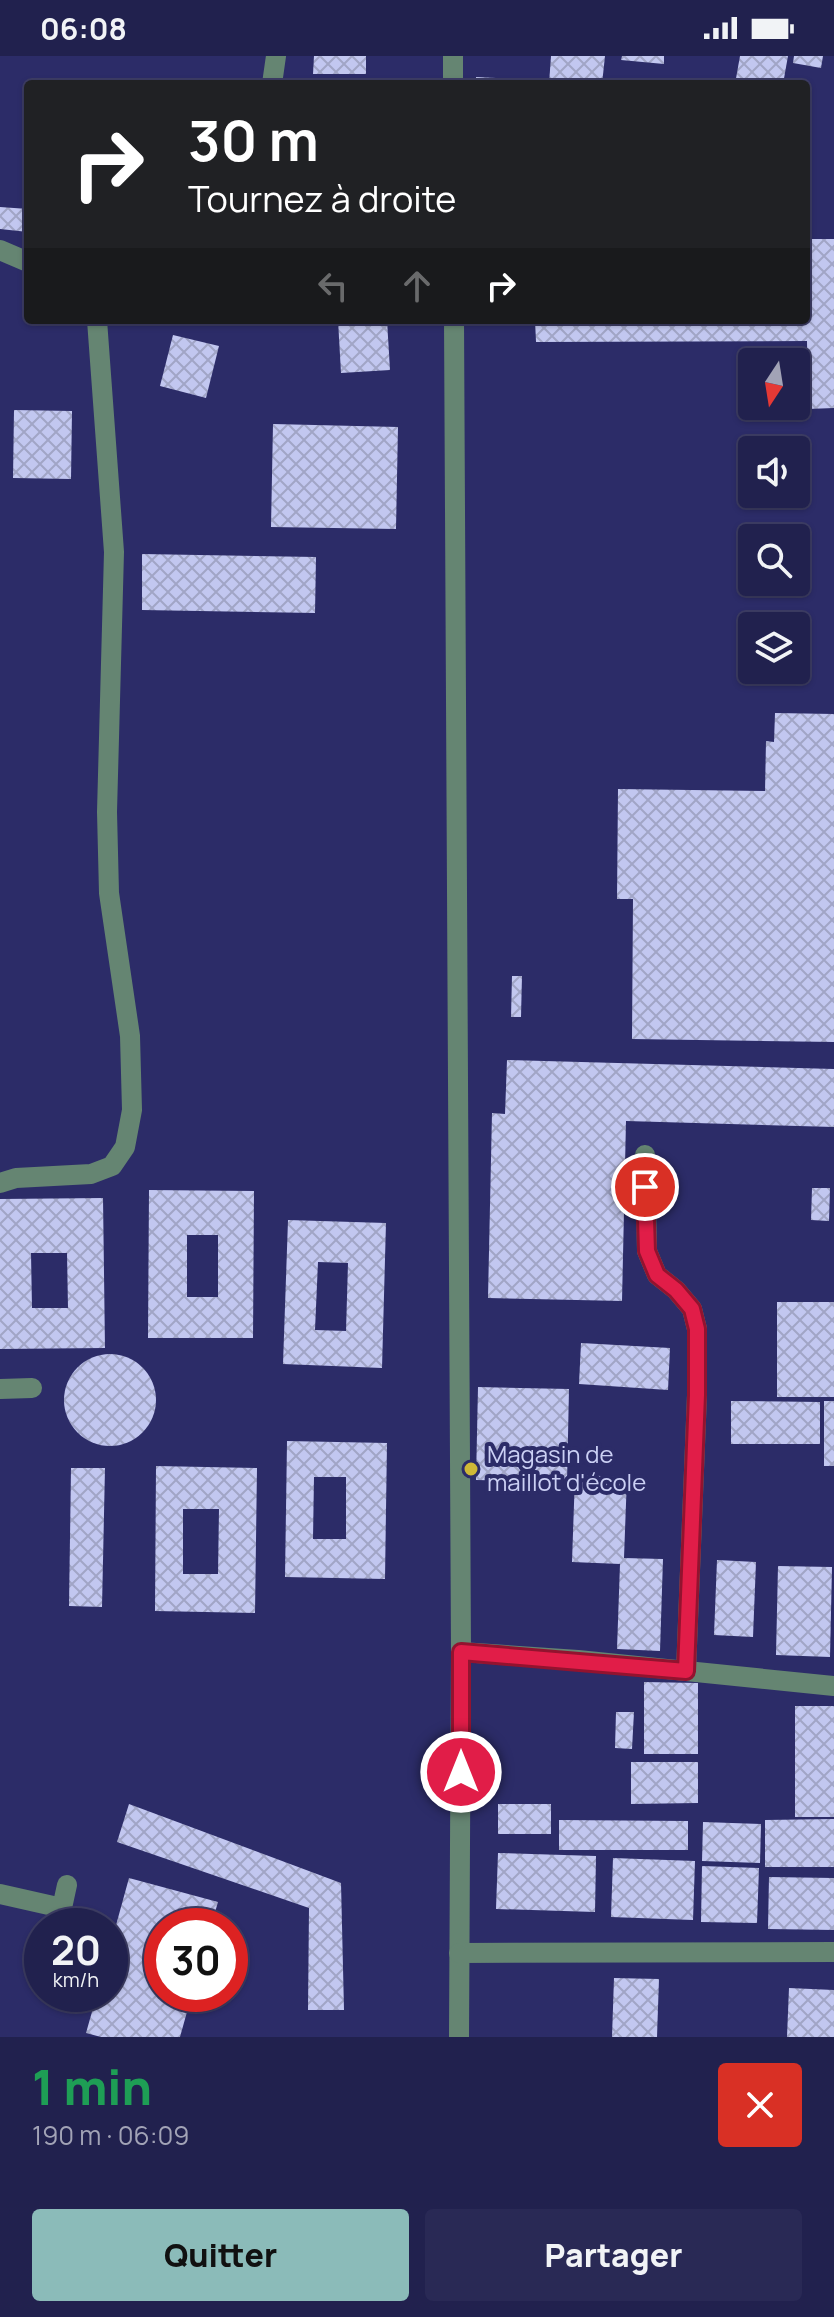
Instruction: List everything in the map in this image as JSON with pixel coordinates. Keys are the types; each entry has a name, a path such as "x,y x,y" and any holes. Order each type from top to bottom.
{"street":[{"path":"273,80 276,56"},
{"path":"453,56 453,80"},
{"path":"0,250 24,260"},
{"path":"0,1183 16,1178 91,1174 112,1166 125,1147 132,1110 130,1036 109,893 107,812 114,552 97,324"},
{"path":"454,324 461,1652 459,2037"},
{"path":"645,1155 647,1251 657,1275 676,1290 692,1309 697,1329 686,1671"},
{"path":"0,1389 32,1388"},
{"path":"461,1652 834,1686"},
{"path":"0,1894 62,1908 67,1885"},
{"path":"459,1953 834,1952"}],"building":[{"path":"314,56 366,56 366,74 313,74"},
{"path":"551,56 605,56 602,80 549,80"},
{"path":"622,56 664,56 664,64 621,60"},
{"path":"740,56 788,56 784,80 736,80"},
{"path":"794,56 823,56 821,68 793,63"},
{"path":"476,77 496,78 496,80 476,80"},
{"path":"0,207 24,209 24,232 0,229"},
{"path":"810,239 834,239 834,408 810,409 810,348 807,348 807,341 536,342 535,324 810,324"},
{"path":"338,324 387,324 390,370 341,373"},
{"path":"173,335 219,346 206,398 160,386"},
{"path":"14,410 72,411 71,479 13,478"},
{"path":"273,424 398,427 396,529 271,527"},
{"path":"142,554 316,557 315,613 142,610"},
{"path":"775,713 834,714 834,1042 632,1039 633,899 617,899 618,789 765,791 766,741 774,742"},
{"path":"512,976 522,976 521,1017 511,1017"},
{"path":"507,1060 834,1069 834,1127 626,1121 622,1301 488,1298 492,1113 505,1114"},
{"path":"812,1188 830,1188 829,1221 811,1220"},
{"path":"149,1190 254,1191 253,1338 148,1338","holes":["187,1235 218,1235 218,1297 187,1297"]},
{"path":"103,1198 105,1348 0,1349 0,1199","holes":["31,1253 67,1253 68,1308 32,1308"]},
{"path":"288,1220 386,1223 382,1368 283,1364","holes":["318,1262 348,1263 346,1331 315,1330"]},
{"path":"777,1302 834,1302 834,1397 777,1397"},
{"path":"581,1343 670,1348 668,1390 579,1384"},
{"path":"110,1354 127,1358 142,1368 152,1383 156,1400 152,1417 142,1432 127,1442 110,1446 93,1442 78,1432 68,1417 64,1400 68,1383 78,1368 93,1358"},
{"path":"478,1387 569,1389 567,1482 476,1480"},
{"path":"731,1401 820,1402 820,1444 731,1444"},
{"path":"824,1401 834,1401 834,1466 824,1466"},
{"path":"287,1441 387,1443 385,1579 285,1577","holes":["314,1477 346,1477 346,1539 313,1539"]},
{"path":"156,1466 257,1468 255,1613 155,1611","holes":["183,1509 219,1509 218,1574 183,1574"]},
{"path":"71,1468 105,1468 102,1607 69,1606"},
{"path":"575,1475 627,1477 624,1558 663,1559 660,1651 617,1649 620,1564 572,1562"},
{"path":"717,1560 756,1562 753,1637 714,1635"},
{"path":"778,1566 832,1567 830,1657 776,1655"},
{"path":"644,1682 698,1683 698,1754 644,1754"},
{"path":"795,1706 834,1706 834,1817 795,1817"},
{"path":"616,1712 634,1712 632,1749 615,1748"},
{"path":"631,1762 698,1762 698,1803 631,1804"},
{"path":"129,1804 341,1883 344,2010 308,2010 309,1908 117,1842"},
{"path":"498,1804 551,1804 551,1834 498,1834"},
{"path":"834,1819 834,1867 765,1867 765,1820"},
{"path":"559,1820 688,1821 688,1850 559,1850"},
{"path":"703,1822 761,1824 760,1863 702,1861"},
{"path":"498,1853 596,1856 595,1912 496,1909"},
{"path":"613,1858 695,1861 693,1920 611,1917"},
{"path":"702,1866 759,1868 757,1923 701,1922"},
{"path":"769,1877 834,1878 834,1930 768,1929"},
{"path":"129,1878 218,1902 216,1908 144,1908 144,2012 187,2012 180,2037 101,2037 86,2033 92,2012 128,2012 128,1908 121,1908"},
{"path":"614,1978 659,1979 657,2037 612,2037"},
{"path":"789,1988 834,1990 834,2037 787,2037"}],"place":[{"name":"Magasin de maillot d'école","path":"471,1469"}],"route":[{"path":"461,1772 461,1652 686,1671 697,1329 692,1309 676,1290 657,1275 647,1251 645,1187"}]}
